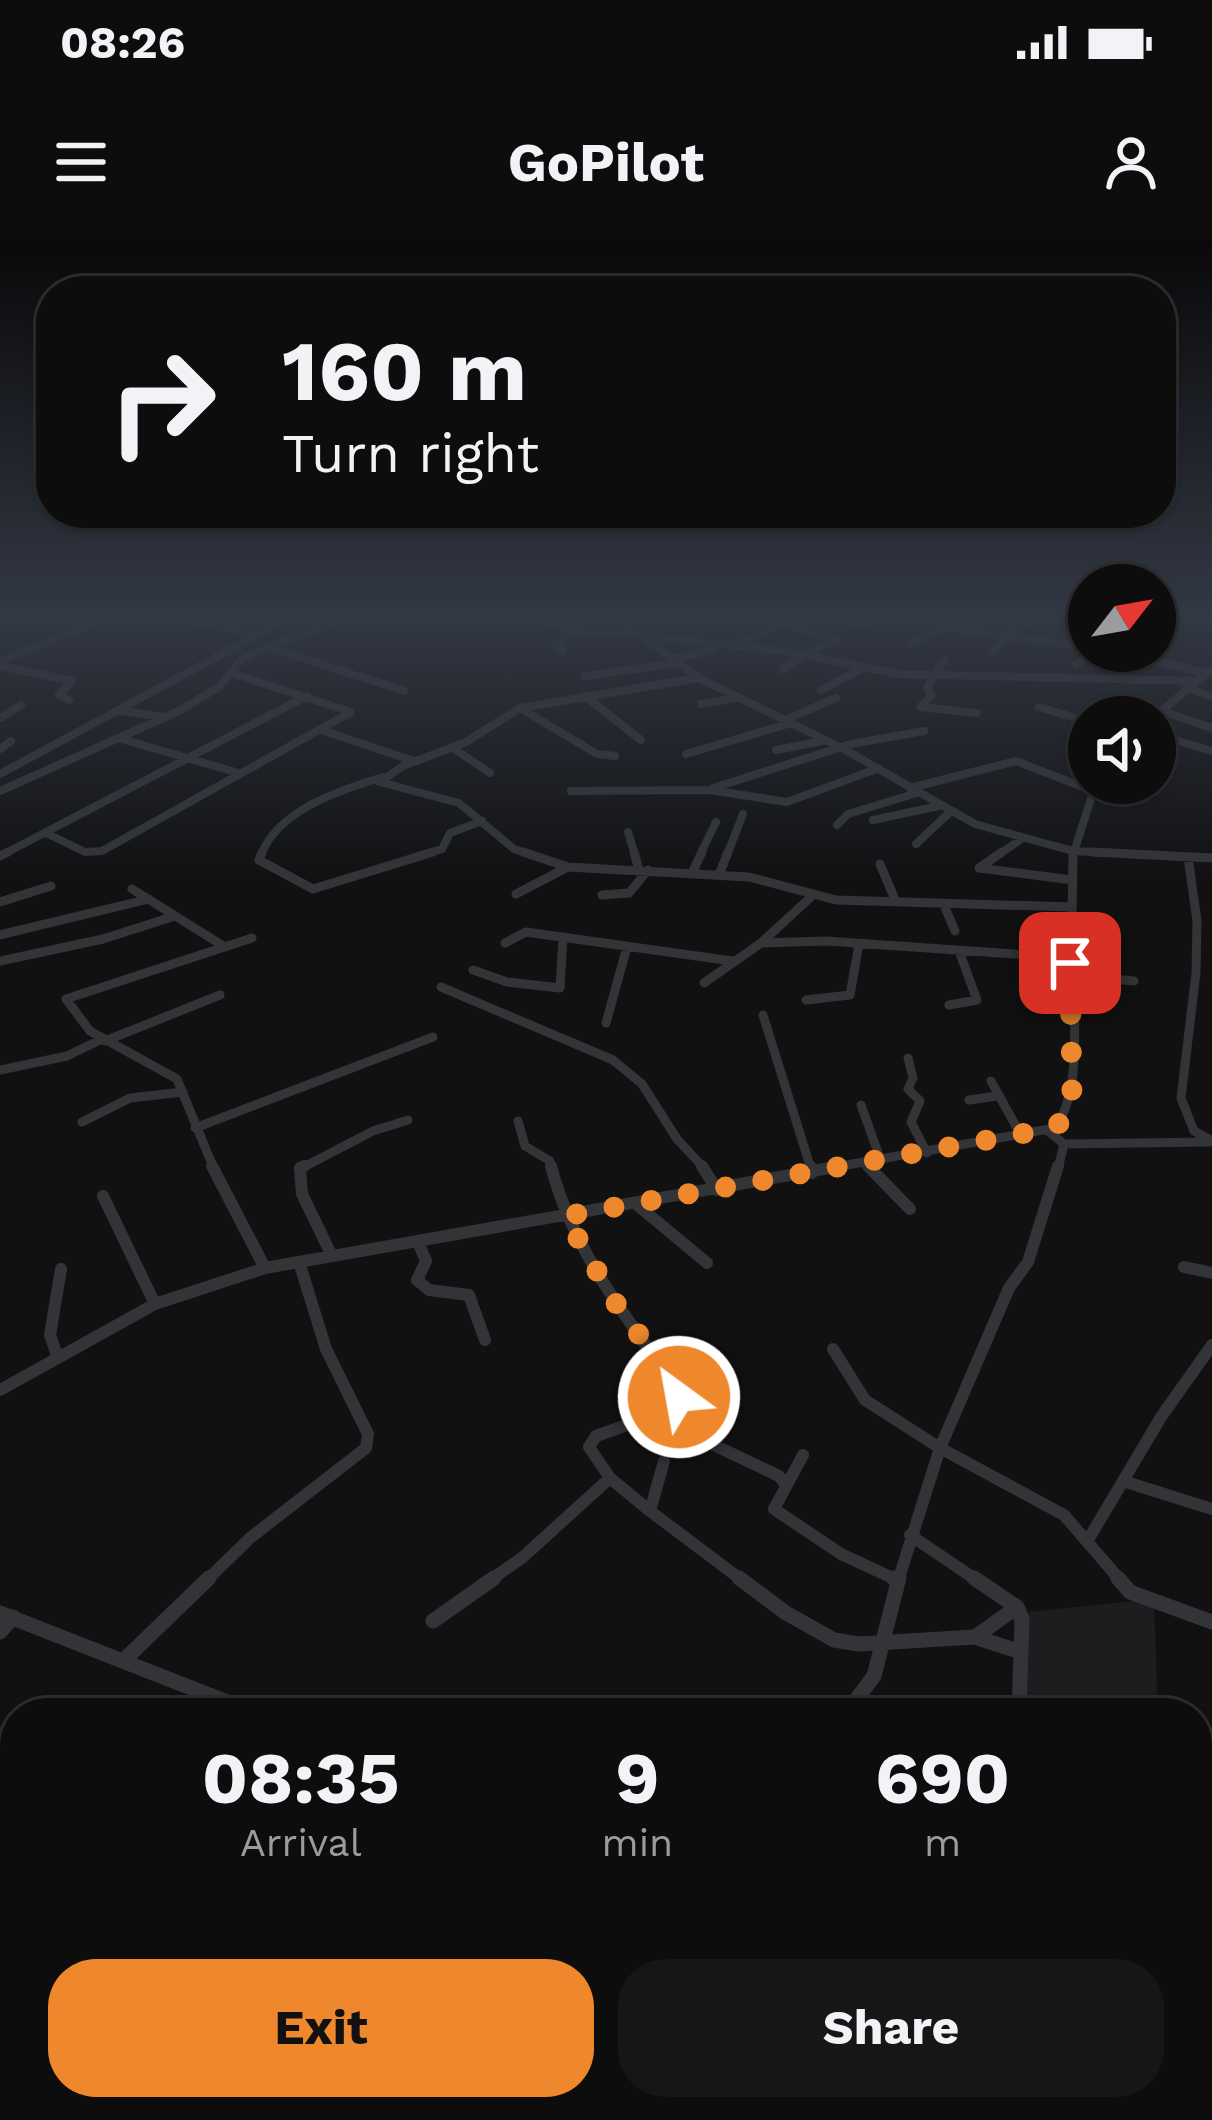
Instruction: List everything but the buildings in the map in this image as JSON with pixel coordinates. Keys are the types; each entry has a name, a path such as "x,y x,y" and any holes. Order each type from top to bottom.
{"street":[{"path":"2,772 134,702"},
{"path":"2,772 33,774 167,717 192,702"},
{"path":"0,856 295,702"},
{"path":"46,833 86,851 102,851 239,771 330,727 351,710 325,702"},
{"path":"482,821 450,833 442,849 320,888 313,889 260,860 269,839 333,794 453,748 520,708 553,702"},
{"path":"591,702 641,740"},
{"path":"701,704 716,702"},
{"path":"747,702 842,748 950,812 1021,840 1073,851 1212,858"},
{"path":"686,754 788,722 829,702"},
{"path":"925,702 920,707 977,713"},
{"path":"0,718 21,705"},
{"path":"1040,707 1068,716"},
{"path":"520,708 597,754 615,756"},
{"path":"118,710 167,717"},
{"path":"1176,719 1212,728"},
{"path":"330,727 414,761"},
{"path":"710,790 842,748 924,731"},
{"path":"118,738 239,771"},
{"path":"776,750 826,740"},
{"path":"1176,740 1212,751"},
{"path":"0,749 11,741"},
{"path":"453,748 490,773"},
{"path":"837,825 848,814 914,790 1016,761 1068,778"},
{"path":"571,791 710,790 792,801 825,785 879,769"},
{"path":"0,791 20,776"},
{"path":"383,777 380,782 386,787 460,802 514,849 568,867 755,878 812,896 1072,907"},
{"path":"0,1390 155,1304 265,1268 1048,1131 1064,1121 1072,1096 1069,975 1078,931 1072,907 1073,851 1088,804"},
{"path":"873,820 939,806"},
{"path":"916,844 950,812"},
{"path":"719,875 743,814"},
{"path":"692,873 716,822"},
{"path":"628,832 644,870"},
{"path":"1021,840 979,868 1072,880"},
{"path":"1188,857 1194,879 1196,974 1180,1098 1194,1131 1212,1142"},
{"path":"880,864 896,902"},
{"path":"516,894 568,867"},
{"path":"602,895 629,893 644,870"},
{"path":"0,902 51,886"},
{"path":"132,889 224,947"},
{"path":"704,983 761,943 812,896"},
{"path":"0,935 149,899"},
{"path":"944,905 955,931"},
{"path":"0,961 175,916"},
{"path":"505,943 521,932 732,961"},
{"path":"252,938 68,997 83,1024 103,1040 153,1062 177,1079 195,1127 265,1268"},
{"path":"472,970 507,982 560,988 563,938"},
{"path":"761,943 859,944 1071,958"},
{"path":"806,1000 850,995 859,944"},
{"path":"606,1023 627,947"},
{"path":"949,1005 977,1000 959,951"},
{"path":"1196,974 1212,977"},
{"path":"1069,975 1134,982"},
{"path":"441,987 476,1007 567,1034 626,1069 652,1095 676,1138 711,1174 717,1190"},
{"path":"0,1070 67,1056 220,995"},
{"path":"764,1015 812,1173"},
{"path":"195,1127 433,1037"},
{"path":"908,1058 913,1078 908,1088 920,1101 910,1122 927,1153"},
{"path":"991,1081 1022,1137"},
{"path":"82,1122 130,1098 154,1091 183,1092"},
{"path":"969,1100 997,1096"},
{"path":"861,1105 881,1161"},
{"path":"332,1256 302,1195 300,1168 312,1158 407,1120"},
{"path":"518,1121 525,1146 550,1161 557,1174 565,1216 615,1302 676,1385 679,1397 669,1410 591,1440 590,1455 610,1478 820,1633 846,1643 975,1637 1021,1652"},
{"path":"1048,1131 1064,1144 1212,1142"},
{"path":"1175,1142 1194,1131"},
{"path":"857,1698 874,1676 910,1535 940,1448 1009,1288 1028,1262 1064,1144"},
{"path":"866,1164 910,1209"},
{"path":"103,1196 155,1304"},
{"path":"636,1204 707,1263"},
{"path":"418,1242 426,1261 417,1280 429,1290 469,1295 485,1340"},
{"path":"123,1661 250,1538 367,1448 368,1434 326,1349 299,1262"},
{"path":"1184,1267 1212,1274"},
{"path":"58,1358 50,1335 62,1269"},
{"path":"1088,1540 1212,1345"},
{"path":"833,1349 862,1398 940,1448 1045,1502 1088,1540 1130,1592 1212,1622"},
{"path":"669,1410 699,1438 779,1476 784,1484"},
{"path":"803,1455 774,1504 778,1514 841,1554 898,1580"},
{"path":"650,1511 664,1461"},
{"path":"433,1621 523,1557 610,1478"},
{"path":"1123,1481 1212,1509"},
{"path":"910,1535 1017,1607 1022,1619 1019,1698"},
{"path":"975,1637 1017,1607"},
{"path":"0,1632 6,1615 214,1698"}],"shaded area":[{"path":"1154,1599 1157,1698 1015,1698 1029,1612"}],"route":[{"path":"679,1397 676,1385 615,1302 565,1216 1054,1128 1067,1116 1072,1096 1070,963"}]}
